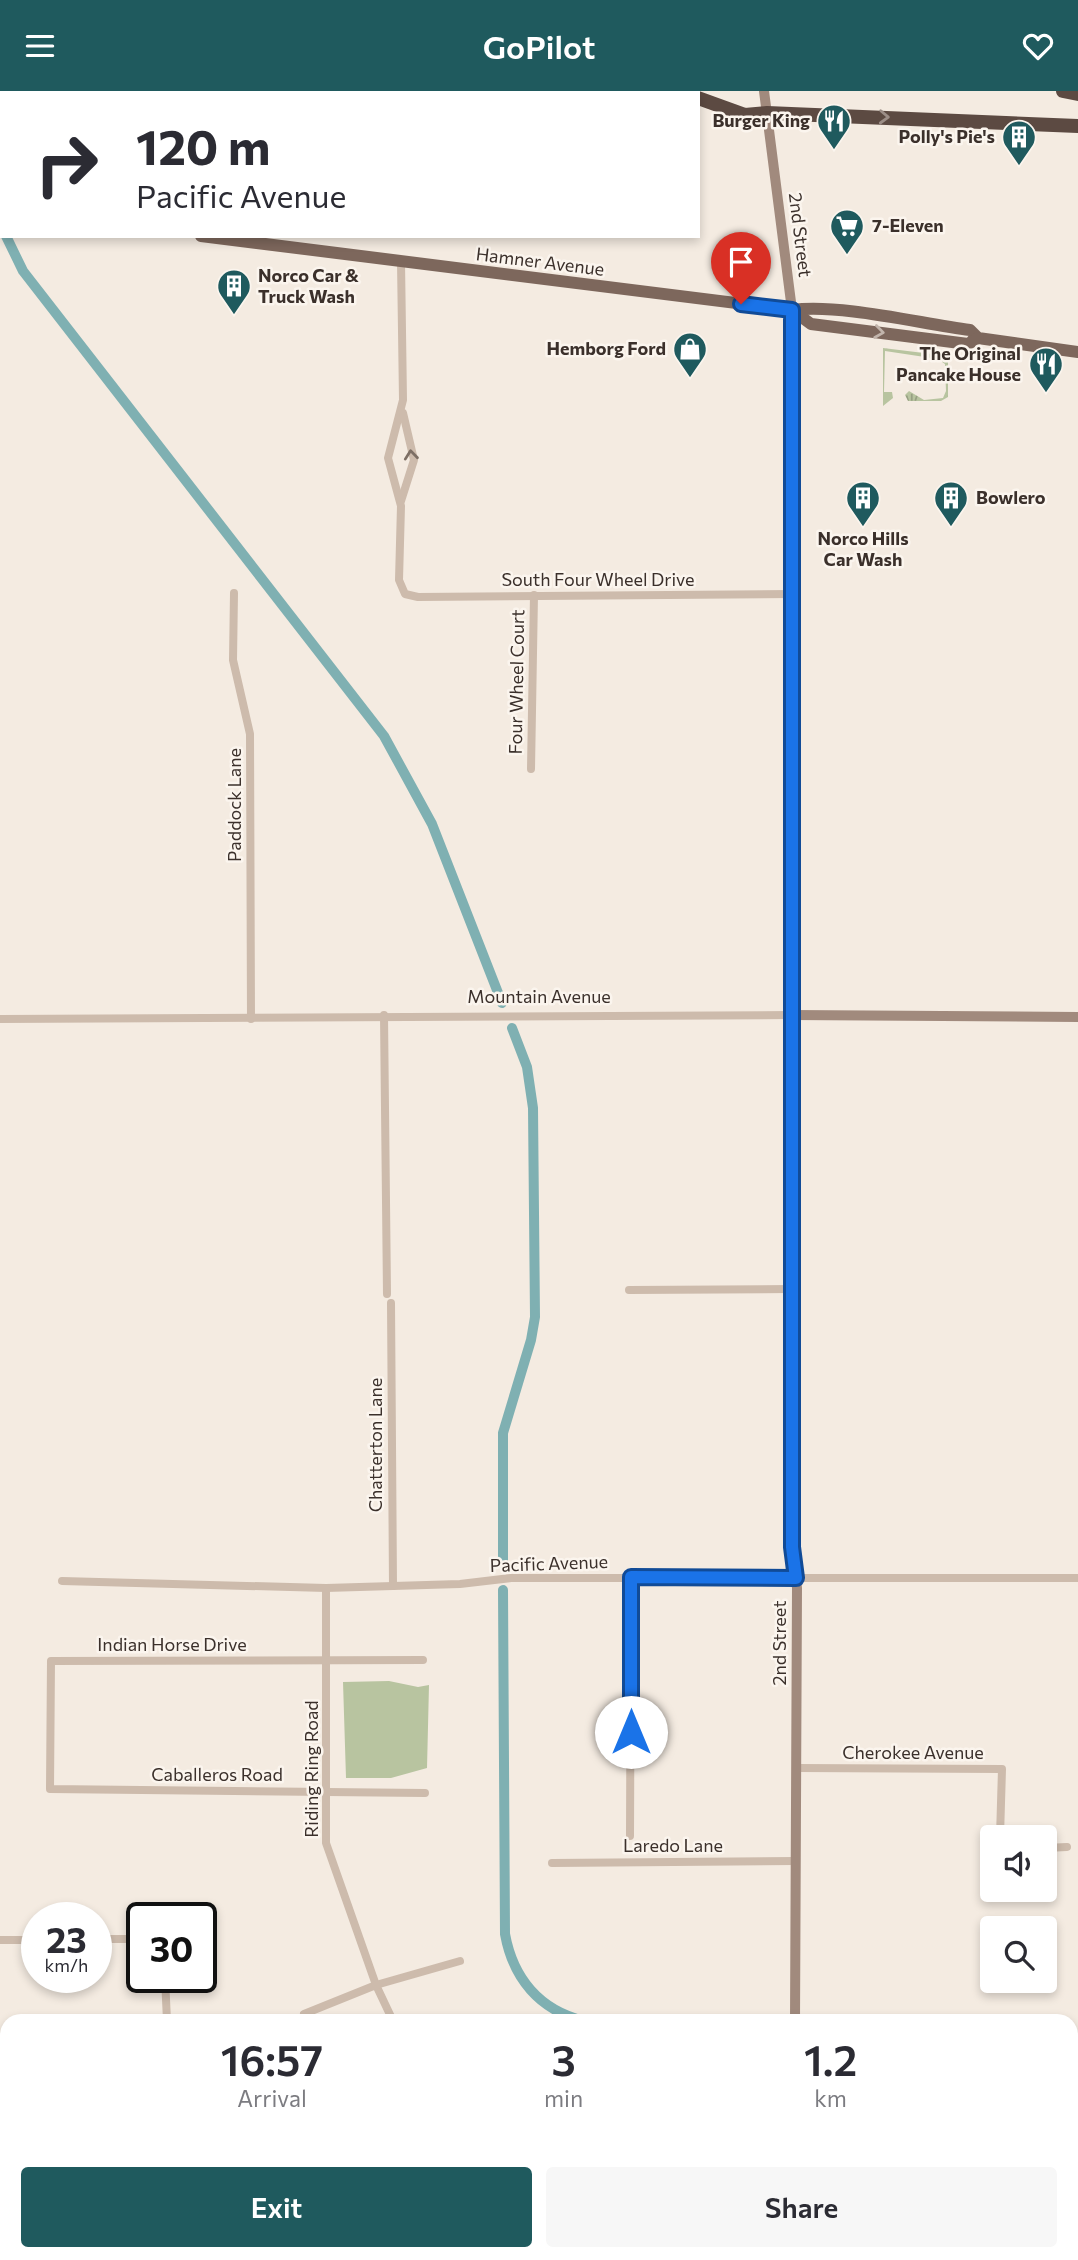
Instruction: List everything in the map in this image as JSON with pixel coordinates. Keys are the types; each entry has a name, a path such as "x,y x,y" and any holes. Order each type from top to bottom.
{"highway":[{"path":"1063,91 1078,94"},
{"path":"700,100 745,115 767,113 1078,126"}],"main road":[{"name":"2nd Street","path":"764,91 792,310 791,1289 792,1547 796,1578 795,2014"},
{"name":"Hamner Avenue","path":"216,238 792,310 813,308 970,330 978,338 1078,352"},
{"name":"Mountain Avenue","path":"791,1015 1078,1017"}],"street":[{"path":"401,262 402,407 414,460 401,501"},
{"path":"401,501 388,458 402,407"},
{"name":"South Four Wheel Drive","path":"401,501 400,580 405,594 792,594"},
{"name":"Paddock Lane","path":"234,593 233,660 250,734 251,1019"},
{"name":"Four Wheel Court","path":"531,769 534,595"},
{"name":"Mountain Avenue","path":"0,1019 251,1019 496,1014 791,1015"},
{"path":"384,1015 387,1294"},
{"path":"629,1290 791,1289"},
{"name":"Chatterton Lane","path":"391,1303 393,1586"},
{"path":"630,1836 631,1577"},
{"name":"Pacific Avenue","path":"62,1581 326,1588 460,1584 511,1578 1078,1578"},
{"name":"Riding Ring Road","path":"326,1588 326,1843 376,1985 390,2014"},
{"name":"Indian Horse Drive","path":"50,1790 51,1661 424,1660"},
{"name":"Cherokee Avenue","path":"797,1768 1002,1769 1000,1825"},
{"name":"Caballeros Road","path":"50,1790 425,1793"},
{"path":"1057,1847 1067,1847"},
{"name":"Laredo Lane","path":"552,1863 795,1861"},
{"path":"0,1940 21,1940"},
{"path":"304,2014 376,1985 460,1961"},
{"path":"166,1993 167,2014"}],"green space":[{"path":"883,348 948,356 948,397 941,401 908,401 905,395 909,391 924,400 943,398 946,391 945,364 938,359 885,351 884,392 892,392 893,398 883,406"},
{"path":"389,1681 418,1687 429,1685 427,1768 391,1778 346,1778 343,1682"}],"waterway":[{"path":"7,238 23,271 384,736 432,824 502,1003"},
{"path":"503,1564 503,1433 531,1340 535,1317 533,1108 527,1067 512,1028"},
{"path":"503,1590 505,1934 514,1965 522,1978 541,2000 564,2014"}],"place":[{"name":"Burger King","path":"834,151"},
{"name":"Polly's Pie's","path":"1019,167"},
{"name":"7-Eleven","path":"847,256"},
{"name":"Norco Car & Truck Wash","path":"234,316"},
{"name":"Hemborg Ford","path":"690,379"},
{"name":"The Original Pancake House","path":"1046,394"},
{"name":"Norco Hills Car Wash","path":"863,528"},
{"name":"Bowlero","path":"951,528"}],"route":[{"path":"631,1732 631,1577 796,1578 792,1547 792,310 741,304"}]}
